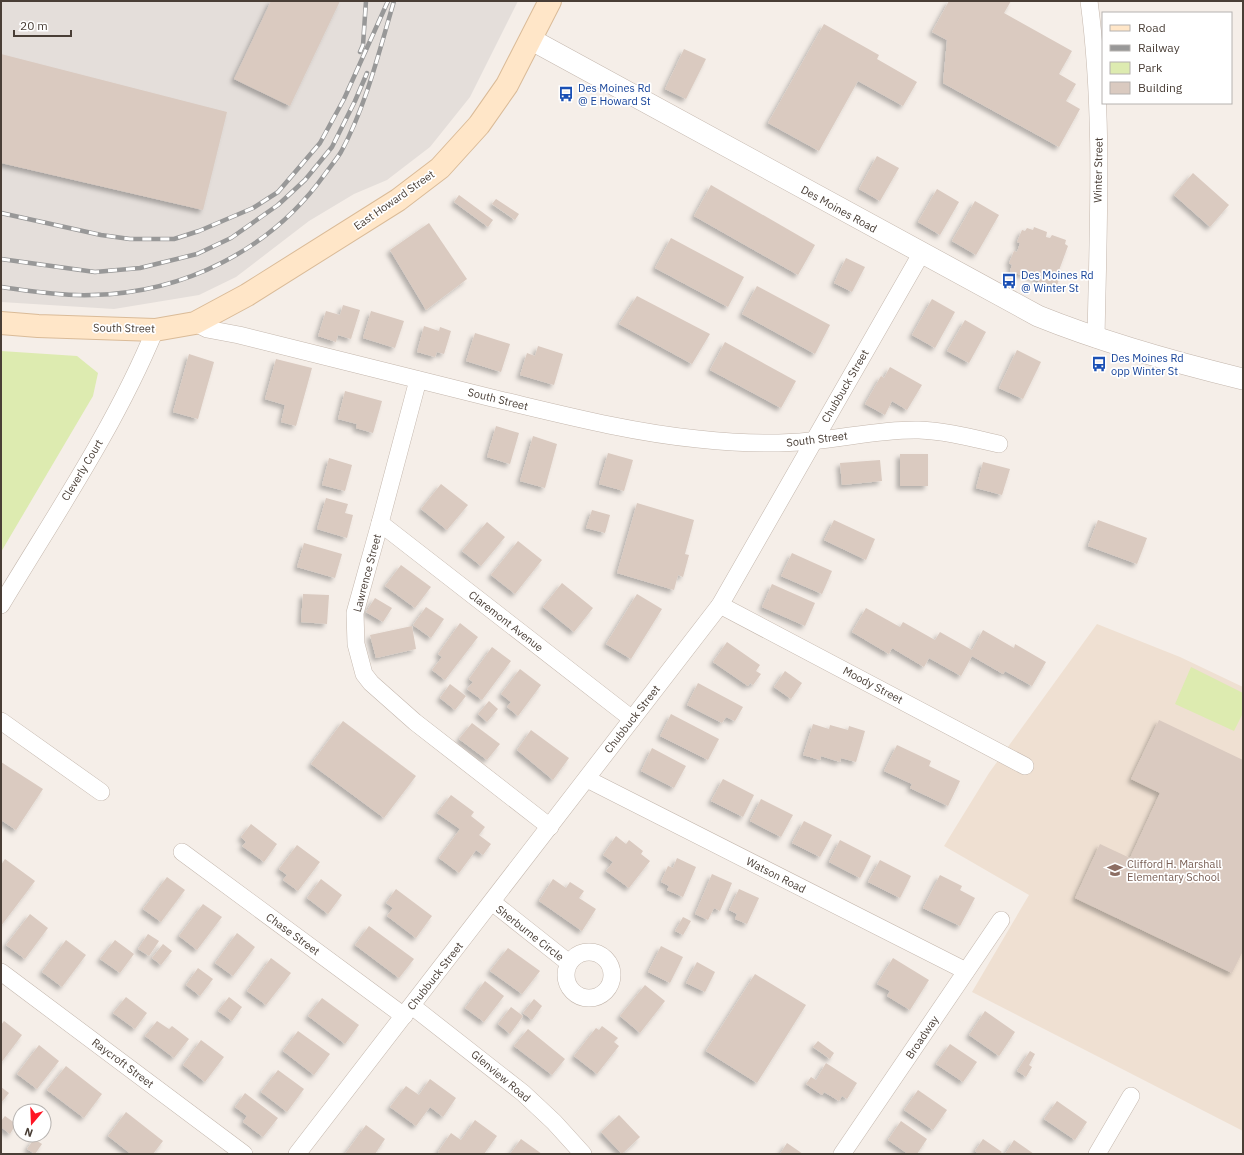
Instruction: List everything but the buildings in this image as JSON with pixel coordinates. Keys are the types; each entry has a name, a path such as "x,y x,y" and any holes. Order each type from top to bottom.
{"main road":[{"name":"East Howard Street","path":"195,323 247,295 379,212 440,168 479,125 507,85 532,40 550,1"},
{"name":"South Street","path":"1,323 155,330 195,323"}],"street":[{"name":"Winter Street","path":"1089,1 1096,61 1099,125 1096,338"},
{"name":"Des Moines Road","path":"532,40 921,254 1038,316 1096,338 1156,358 1243,379"},
{"name":"Chubbuck Street","path":"297,1154 550,828 720,605 921,254"},
{"name":"South Street","path":"195,323 208,329 418,380 603,424 646,432 697,439 777,444 813,441 849,435 918,430 948,433 999,444"},
{"name":"Cleverly Court","path":"1,605 108,427 138,371 155,330"},
{"name":"Lawrence Street","path":"418,380 380,523 354,613 356,644 364,674 371,683 415,722 550,828"},
{"name":"Claremont Avenue","path":"380,523 632,720"},
{"name":"Moody Street","path":"720,605 1025,766"},
{"path":"1,721 100,792"},
{"name":"Watson Road","path":"587,779 966,971"},
{"name":"Chase Street","path":"182,852 408,1011"},
{"name":"Sherburne Circle","path":"492,902 568,963"},
{"name":"Broadway","path":"842,1154 1001,920"},
{"name":"Raycroft Street","path":"1,972 244,1154"},
{"name":"Glenview Road","path":"408,1011 523,1093 554,1122 583,1154"},
{"path":"1097,1154 1131,1096"}],"shaded area":[{"path":"1,1 518,1 470,97 430,147 387,180 354,194 309,221 236,277 199,295 114,309 1,302"},
{"name":"Clifford H. Marshall Elementary School","path":"1097,624 1180,657 1243,687 1243,1131 972,992 1029,895 944,846 989,773"}],"green space":[{"path":"1,351 77,356 98,373 93,396 1,552"},
{"path":"1191,667 1243,693 1243,713 1234,731 1175,704"}],"railway":[{"path":"360,52 363,45 366,1"},
{"path":"1,213 101,235 130,239 174,239 199,231 253,208 278,192 320,143 344,99 388,1"},
{"path":"1,287 69,295 92,295 126,292 160,286 192,276 223,262 252,245 279,225 303,201 341,152 365,97 394,1"},
{"path":"1,259 95,272 140,268 197,254 231,238 278,205 305,180 332,147 367,73"}],"place":[{"name":"Des Moines Rd @ E Howard St","path":"566,94"},
{"name":"Des Moines Rd @ Winter St","path":"1009,281"},
{"name":"Des Moines Rd opp Winter St","path":"1099,364"},
{"name":"Clifford H. Marshall Elementary School","path":"1115,870"}]}
